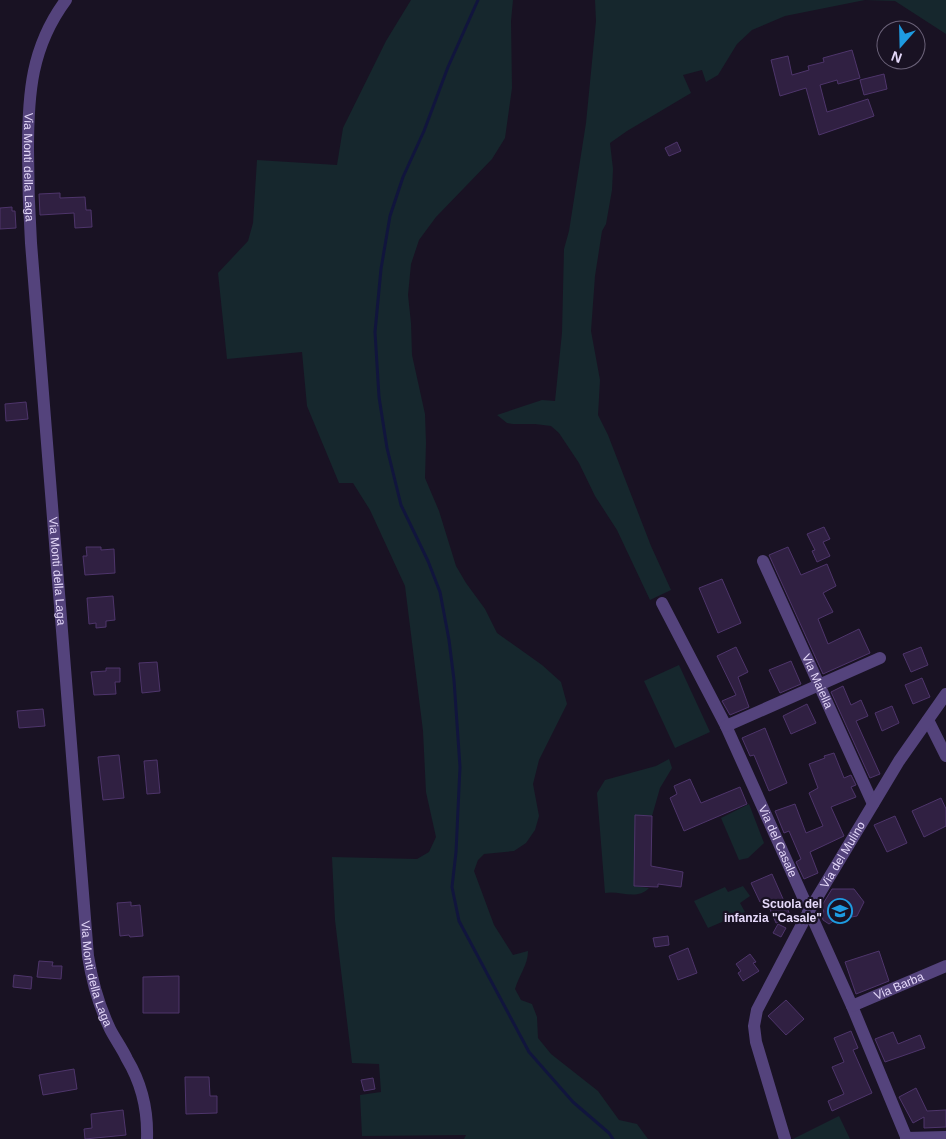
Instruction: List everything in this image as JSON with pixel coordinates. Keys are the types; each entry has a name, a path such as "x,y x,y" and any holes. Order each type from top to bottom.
{"street":[{"name":"Via Monti della Laga","path":"66,0 41,46 31,83 28,158 31,242 88,956 96,992 106,1019 142,1091 146,1108 147,1139"},
{"name":"Via Maiella","path":"763,561 873,804"},
{"name":"Via del Casale","path":"662,603 726,726 852,1006 907,1138"},
{"path":"726,726 880,658"},
{"name":"Via del Mulino","path":"785,1139 756,1042 754,1020 757,1010 809,911 899,761 946,694"},
{"path":"928,720 946,756"},
{"name":"Via Barba","path":"852,1006 946,966"},
{"path":"907,1138 946,1137"}],"shaded area":[{"path":"411,0 513,0 511,21 512,88 505,138 492,159 436,217 419,240 411,264 408,295 412,355 425,414 425,478 439,511 456,566 485,609 497,633 542,665 561,682 567,704 539,760 533,784 539,816 535,830 526,843 514,851 484,854 478,860 474,871 494,925 513,955 528,951 527,961 515,989 521,1000 532,1004 537,1017 538,1038 551,1054 598,1091 619,1120 637,1124 648,1139 464,1139 466,1135 362,1136 360,1095 381,1092 379,1064 352,1063 335,920 332,857 417,859 429,852 436,837 426,792 423,731 405,586 370,510 353,483 339,483 307,406 302,352 227,359 218,273 248,241 253,223 257,160 337,165 343,128 386,41"},
{"path":"595,0 865,0 785,16 752,30 737,44 718,75 706,82 702,70 683,75 691,93 610,143 613,169 612,190 606,224 602,231 595,276 591,331 600,380 598,415 608,435 651,546 671,590 650,600 617,530 595,496 579,463 559,433 551,426 507,423 497,415 542,400 555,401 562,333 564,249 569,231 586,123 596,21"},
{"path":"865,0 946,0 946,34 926,20 895,1"},
{"path":"679,665 710,732 675,748 644,681"},
{"path":"669,759 672,768 660,788 652,816 635,816 634,886 649,888 644,892 633,895 605,893 597,793 605,780 656,766"},
{"path":"749,804 764,843 748,858 739,860 721,818"},
{"path":"743,886 750,896 740,903 745,912 708,928 694,901 725,887 728,892"},
{"path":"839,1116 850,1139 793,1139"}],"building":[{"path":"852,50 860,78 838,84 837,80 820,85 827,112 868,99 874,116 819,135 806,88 780,96 771,60 788,56 792,75 809,70 808,66 824,62 823,58"},
{"path":"884,74 887,89 864,95 860,80"},
{"path":"677,142 681,151 669,156 665,148"},
{"path":"60,193 60,198 85,197 86,210 91,210 92,227 75,228 74,213 40,215 39,194"},
{"path":"12,207 12,211 15,211 16,228 0,229 0,208"},
{"path":"26,402 28,419 6,421 5,404"},
{"path":"824,527 830,539 823,542 830,556 817,562 812,551 815,550 807,534"},
{"path":"86,547 101,547 101,550 114,549 115,573 85,575 83,556 87,556"},
{"path":"788,547 801,575 827,564 836,586 823,593 833,612 818,619 828,644 859,629 870,653 823,674 769,555"},
{"path":"722,579 741,623 718,633 699,588"},
{"path":"113,596 115,620 106,621 106,627 96,628 96,623 89,624 87,598"},
{"path":"736,647 748,672 738,677 749,707 730,715 722,701 736,695 717,656"},
{"path":"921,647 928,665 911,672 903,654"},
{"path":"791,661 801,684 780,693 769,670"},
{"path":"157,662 160,691 142,693 139,663"},
{"path":"106,668 120,668 120,682 115,682 116,694 94,695 91,672 106,671"},
{"path":"922,678 930,697 913,704 905,685"},
{"path":"843,686 851,705 861,700 868,716 856,721 880,774 870,778 831,692"},
{"path":"807,704 816,723 791,734 783,716"},
{"path":"892,706 899,723 882,731 875,713"},
{"path":"43,709 45,726 19,728 17,711"},
{"path":"765,728 787,783 769,791 754,755 750,756 742,738"},
{"path":"834,753 844,778 851,775 856,785 851,787 856,797 831,807 844,836 810,852 818,873 804,879 796,862 801,859 789,831 784,833 775,811 795,804 806,833 823,826 809,793 818,788 809,764"},
{"path":"119,755 124,798 103,800 98,757"},
{"path":"157,760 160,793 147,794 144,761"},
{"path":"690,779 701,803 740,787 747,804 684,831 670,798 677,794 674,786"},
{"path":"941,798 946,809 946,826 924,837 912,811"},
{"path":"635,815 652,816 651,866 683,872 681,887 658,884 658,887 634,886"},
{"path":"895,816 907,843 887,852 874,825"},
{"path":"772,874 791,917 776,923 766,900 760,902 751,883"},
{"path":"832,889 854,889 864,902 857,916 835,920 829,924 823,920 822,915 824,911 821,907"},
{"path":"131,902 131,906 140,905 143,936 120,936 117,903"},
{"path":"778,924 786,928 781,937 773,933"},
{"path":"668,936 669,945 655,947 653,938"},
{"path":"688,948 697,973 678,980 669,956"},
{"path":"879,951 889,981 856,994 845,962"},
{"path":"750,954 756,962 753,963 759,971 743,981 738,973 741,971 736,964"},
{"path":"39,961 53,962 52,966 62,966 61,979 37,977"},
{"path":"14,975 32,977 31,989 13,987"},
{"path":"179,976 179,1013 143,1013 143,977"},
{"path":"786,1000 804,1019 786,1035 768,1016"},
{"path":"851,1031 858,1048 853,1050 872,1093 832,1111 828,1101 844,1094 832,1067 844,1062 834,1038"},
{"path":"893,1032 898,1044 920,1035 925,1048 885,1062 875,1039"},
{"path":"74,1069 77,1089 43,1095 39,1075"},
{"path":"185,1077 209,1077 210,1096 217,1096 217,1113 186,1114"},
{"path":"373,1078 375,1089 364,1091 361,1080"},
{"path":"916,1088 927,1111 946,1110 946,1127 924,1128 924,1117 913,1123 899,1097"},
{"path":"123,1110 126,1135 85,1139 84,1129 92,1128 91,1114"}],"waterway":[{"path":"478,0 403,177 390,216 381,269 375,332 379,397 387,448 401,505 428,561 440,592 449,640 454,680 460,767 456,852 452,887 459,921 529,1052 573,1102 609,1133 613,1139"}],"place":[{"name":"Scuola del infanzia \"Casale\"","path":"840,911"}]}
